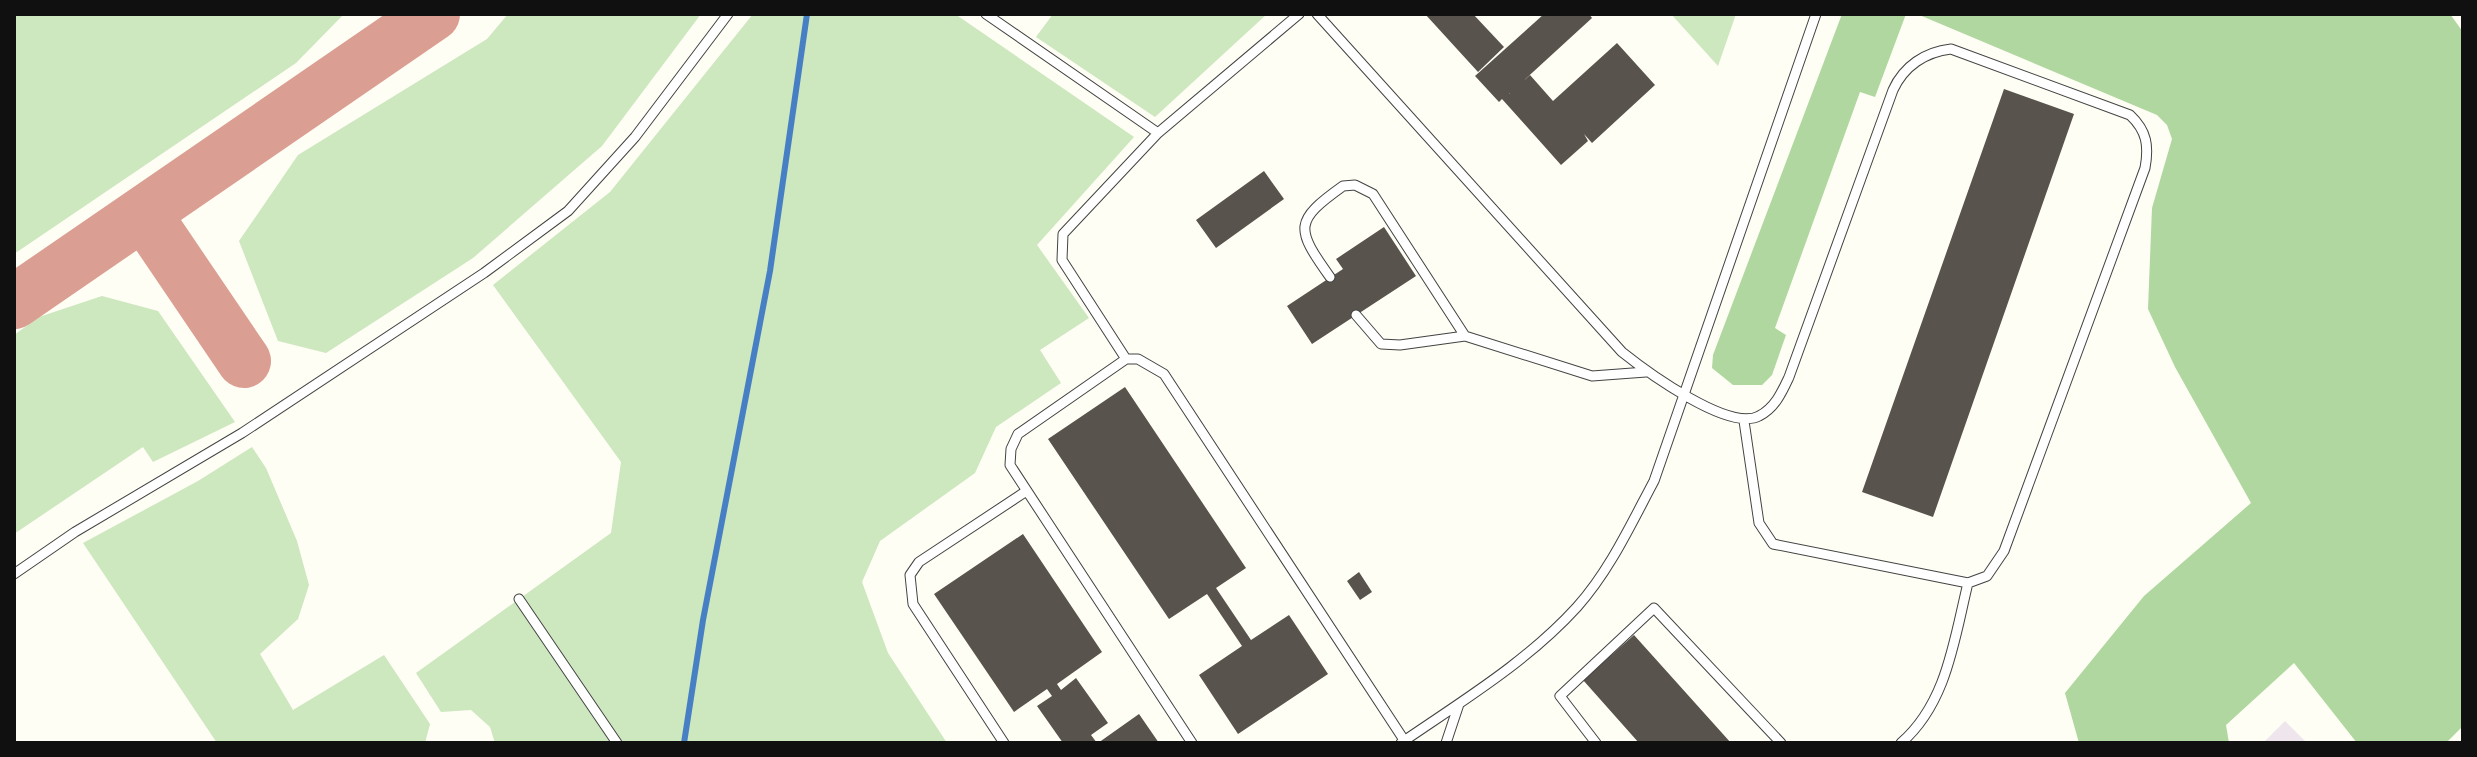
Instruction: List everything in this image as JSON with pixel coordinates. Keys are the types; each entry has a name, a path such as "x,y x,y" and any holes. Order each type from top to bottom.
{"lane":[{"path":"14,574 75,532 242,433 484,273 568,211 635,137 728,14"},
{"path":"986,14 1158,133"},
{"path":"1126,359 1062,260 1060,247 1068,225 1158,133 1299,14"},
{"path":"1317,14 1622,352 1646,372 1683,395 1744,421 1759,417 1772,407 1785,385 1893,90 1910,66 1936,51 1951,49 2130,115 2140,124 2147,140 2145,168 2004,551 1987,576 1968,583 1773,544 1759,523 1744,421"},
{"path":"1192,743 1025,492 1010,465 1011,449 1018,434 1126,359 1138,359 1164,374 1404,742 1527,656 1578,606 1617,551 1654,481 1816,14"},
{"path":"1330,277 1308,246 1305,222 1312,208 1343,186 1365,188 1373,194 1465,336"},
{"path":"1356,315 1381,344 1400,345 1465,336 1592,376 1646,372"},
{"path":"1004,743 913,604 910,575 919,562 1025,492"},
{"path":"1901,743 1917,729 1946,672 1968,583"},
{"path":"519,599 617,743"},
{"path":"1596,743 1560,696 1654,608 1781,743"},
{"path":"1446,743 1459,704"}],"shaded area":[{"path":"2285,721 2307,743 2263,743"}],"green space":[{"path":"14,14 344,14 296,63 14,254"},
{"path":"508,14 701,14 602,146 473,258 326,353 278,341 239,241 298,155 487,39"},
{"path":"753,14 955,14 1134,137 1037,245 1089,318 1040,350 1061,383 996,427 975,473 880,541 862,582 888,653 947,743 495,743 490,727 471,710 441,712 416,673 611,533 621,462 493,285 610,192"},
{"path":"1053,14 1267,14 1155,117 1036,37"},
{"path":"1671,14 1736,14 1718,66"},
{"path":"1842,14 1906,14 1875,97 1860,92 1775,328 1786,335 1772,375 1762,385 1733,385 1712,368 1713,355"},
{"path":"1917,14 2450,14 2463,32 2463,726 2446,743 2357,743 2294,663 2226,725 2229,743 2079,743 2065,693 2144,596 2251,503 2175,367 2148,309 2152,208 2172,139 2167,125 2157,115"},
{"path":"102,296 158,311 235,422 153,462 143,447 14,534 14,335 39,317"},
{"path":"252,447 266,468 297,541 309,585 298,619 260,654 293,710 384,655 430,724 425,743 217,743 83,543 198,481"}],"building":[{"path":"1425,14 1473,14 1504,47 1478,72"},
{"path":"1544,14 1589,14 1592,18 1509,94 1530,75 1553,101 1617,43 1655,85 1592,143 1584,134 1588,141 1561,165 1502,99 1499,102 1475,76"},
{"path":"2004,89 2074,114 1933,517 1862,492"},
{"path":"1264,171 1284,199 1216,248 1196,220"},
{"path":"1384,227 1416,276 1312,344 1287,306 1343,269 1336,259"},
{"path":"1125,387 1246,568 1216,588 1251,640 1289,615 1328,674 1238,734 1199,675 1242,646 1207,594 1169,619 1048,439"},
{"path":"1023,534 1102,652 1057,684 1061,690 1076,678 1108,723 1091,735 1097,743 1063,743 1037,706 1052,696 1047,689 1014,712 934,594"},
{"path":"1359,572 1372,592 1360,600 1347,581"},
{"path":"1634,635 1731,743 1639,743 1583,680"},
{"path":"1139,714 1159,743 1098,743"}],"waterway":[{"path":"684,743 703,620 770,271 807,14"}],"taxiway":[{"path":"14,302 433,14"},
{"path":"145,215 244,361"}]}
